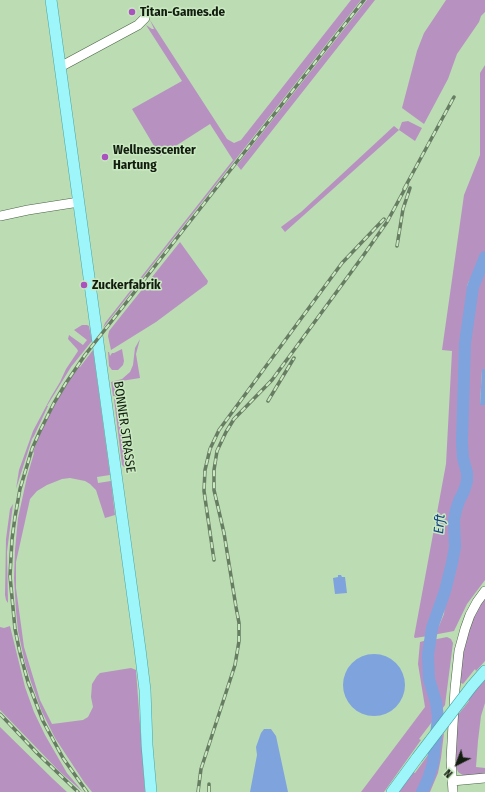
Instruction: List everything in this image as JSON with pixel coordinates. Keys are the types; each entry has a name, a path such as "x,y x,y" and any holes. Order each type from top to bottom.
{"main road":[{"name":"BONNER STRASSE","path":"51,0 143,673 151,792"},
{"path":"392,792 485,671"}],"street":[{"path":"60,67 138,25 145,18"},
{"path":"0,216 79,202"},
{"path":"453,792 451,760 455,689 460,647 470,615 485,591"},
{"path":"452,781 485,778"}],"shaded area":[{"path":"351,0 361,0 103,328 105,323 233,160 210,124 160,156 132,109 182,81 146,25 154,29 150,20 227,139 234,143 241,140"},
{"path":"367,0 375,0 241,170 237,165"},
{"path":"446,0 485,0 485,12 457,54 448,79 424,124 402,108 417,51 424,33"},
{"path":"485,65 485,252 467,286 468,294 463,337 462,404 459,426 463,484 453,506 451,520 450,561 429,627 428,636 415,638 446,464 452,351 442,350 464,195 480,155 480,73"},
{"path":"408,121 422,128 415,141 399,130 402,122"},
{"path":"394,126 399,130 285,232 281,227 301,212"},
{"path":"180,242 208,281 207,284 156,322 111,350 108,336 109,331"},
{"path":"485,264 485,369 482,370 480,404 485,405 485,580 467,604 454,631 433,635 444,614 445,602 455,569 458,549 458,521 461,505 469,484 471,471 468,458 465,424 469,340 472,320 472,298"},
{"path":"82,325 89,326 92,341 71,367 47,406 32,439 16,489 19,470 33,431 66,369 78,351 68,339 69,335 83,345 87,340 74,330"},
{"path":"140,339 136,354 140,378 115,382 127,466 124,467 122,465 114,399 115,396 113,396 111,382 122,379 130,372 133,365 135,348"},
{"path":"122,349 124,361 123,365 118,370 112,370 109,366 108,352 110,356 112,353"},
{"path":"93,350 110,475 97,477 98,483 111,481 115,515 105,518 96,490 85,481 70,478 62,479 37,491 30,499 16,562 16,588 24,647 40,700 52,724 83,720 88,717 93,707 91,697 92,684 100,673 131,668 136,670 145,792 92,792 84,782 55,738 42,712 25,663 18,631 14,578 15,550 18,518 33,452 44,424 60,395 78,367 80,367"},
{"path":"13,504 7,552 8,603 5,595 6,539 10,509"},
{"path":"485,597 485,661 476,671 475,669 463,684 459,682 462,654 472,619"},
{"path":"10,626 25,687 34,712 45,735 67,773 83,792 59,771 0,710 0,627 4,628"},
{"path":"447,637 451,639 453,643 445,705 440,712 438,698 431,679 429,656 432,640"},
{"path":"427,640 425,658 426,675 434,704 435,718 419,739 421,740 384,792 361,792 425,707 418,664 420,642"},
{"path":"485,679 485,703 481,716 476,767 485,768 485,774 464,776 458,772 454,761 457,716 469,701 468,699"},
{"path":"0,727 53,779 67,792 0,792"},
{"path":"444,733 438,773 430,792 426,792 435,765 436,743"},
{"path":"433,748 430,768 421,792 399,792 413,772 415,773"}],"water":[{"path":"482,369 485,369 485,405 480,405"},
{"path":"338,575 345,577 347,593 335,594 333,578 338,577"},
{"path":"368,654 380,654 396,663 403,673 405,685 403,697 396,707 380,716 368,716 357,711 348,702 343,691 343,679 348,668 357,659"},
{"path":"264,729 271,729 276,736 288,792 250,792 257,755 256,747"}],"waterway":[{"name":"Erft","path":"422,792 433,763 438,717 436,702 429,679 428,655 432,628 445,591 452,563 455,547 454,520 456,510 467,481 462,442 465,343 473,287 485,257"}],"railway":[{"path":"87,792 63,758 43,721 28,682 15,629 10,576 12,539 20,489 32,449 54,403 85,355 364,0"},
{"path":"404,189 454,97"},
{"path":"198,792 201,769 235,665 239,641 239,623 224,533 214,490 214,470 217,451 234,419 272,380 363,256 387,222 407,185"},
{"path":"397,246 403,209 410,188"},
{"path":"214,560 204,491 205,470 210,449 219,430 342,263 384,219"},
{"path":"268,401 294,358"},
{"path":"0,714 38,754 78,792"},
{"path":"209,784 209,792"}],"place":[{"name":"Titan-Games.de","path":"132,12"},
{"name":"Wellnesscenter Hartung","path":"105,157"},
{"name":"Zuckerfabrik","path":"84,285"}]}
